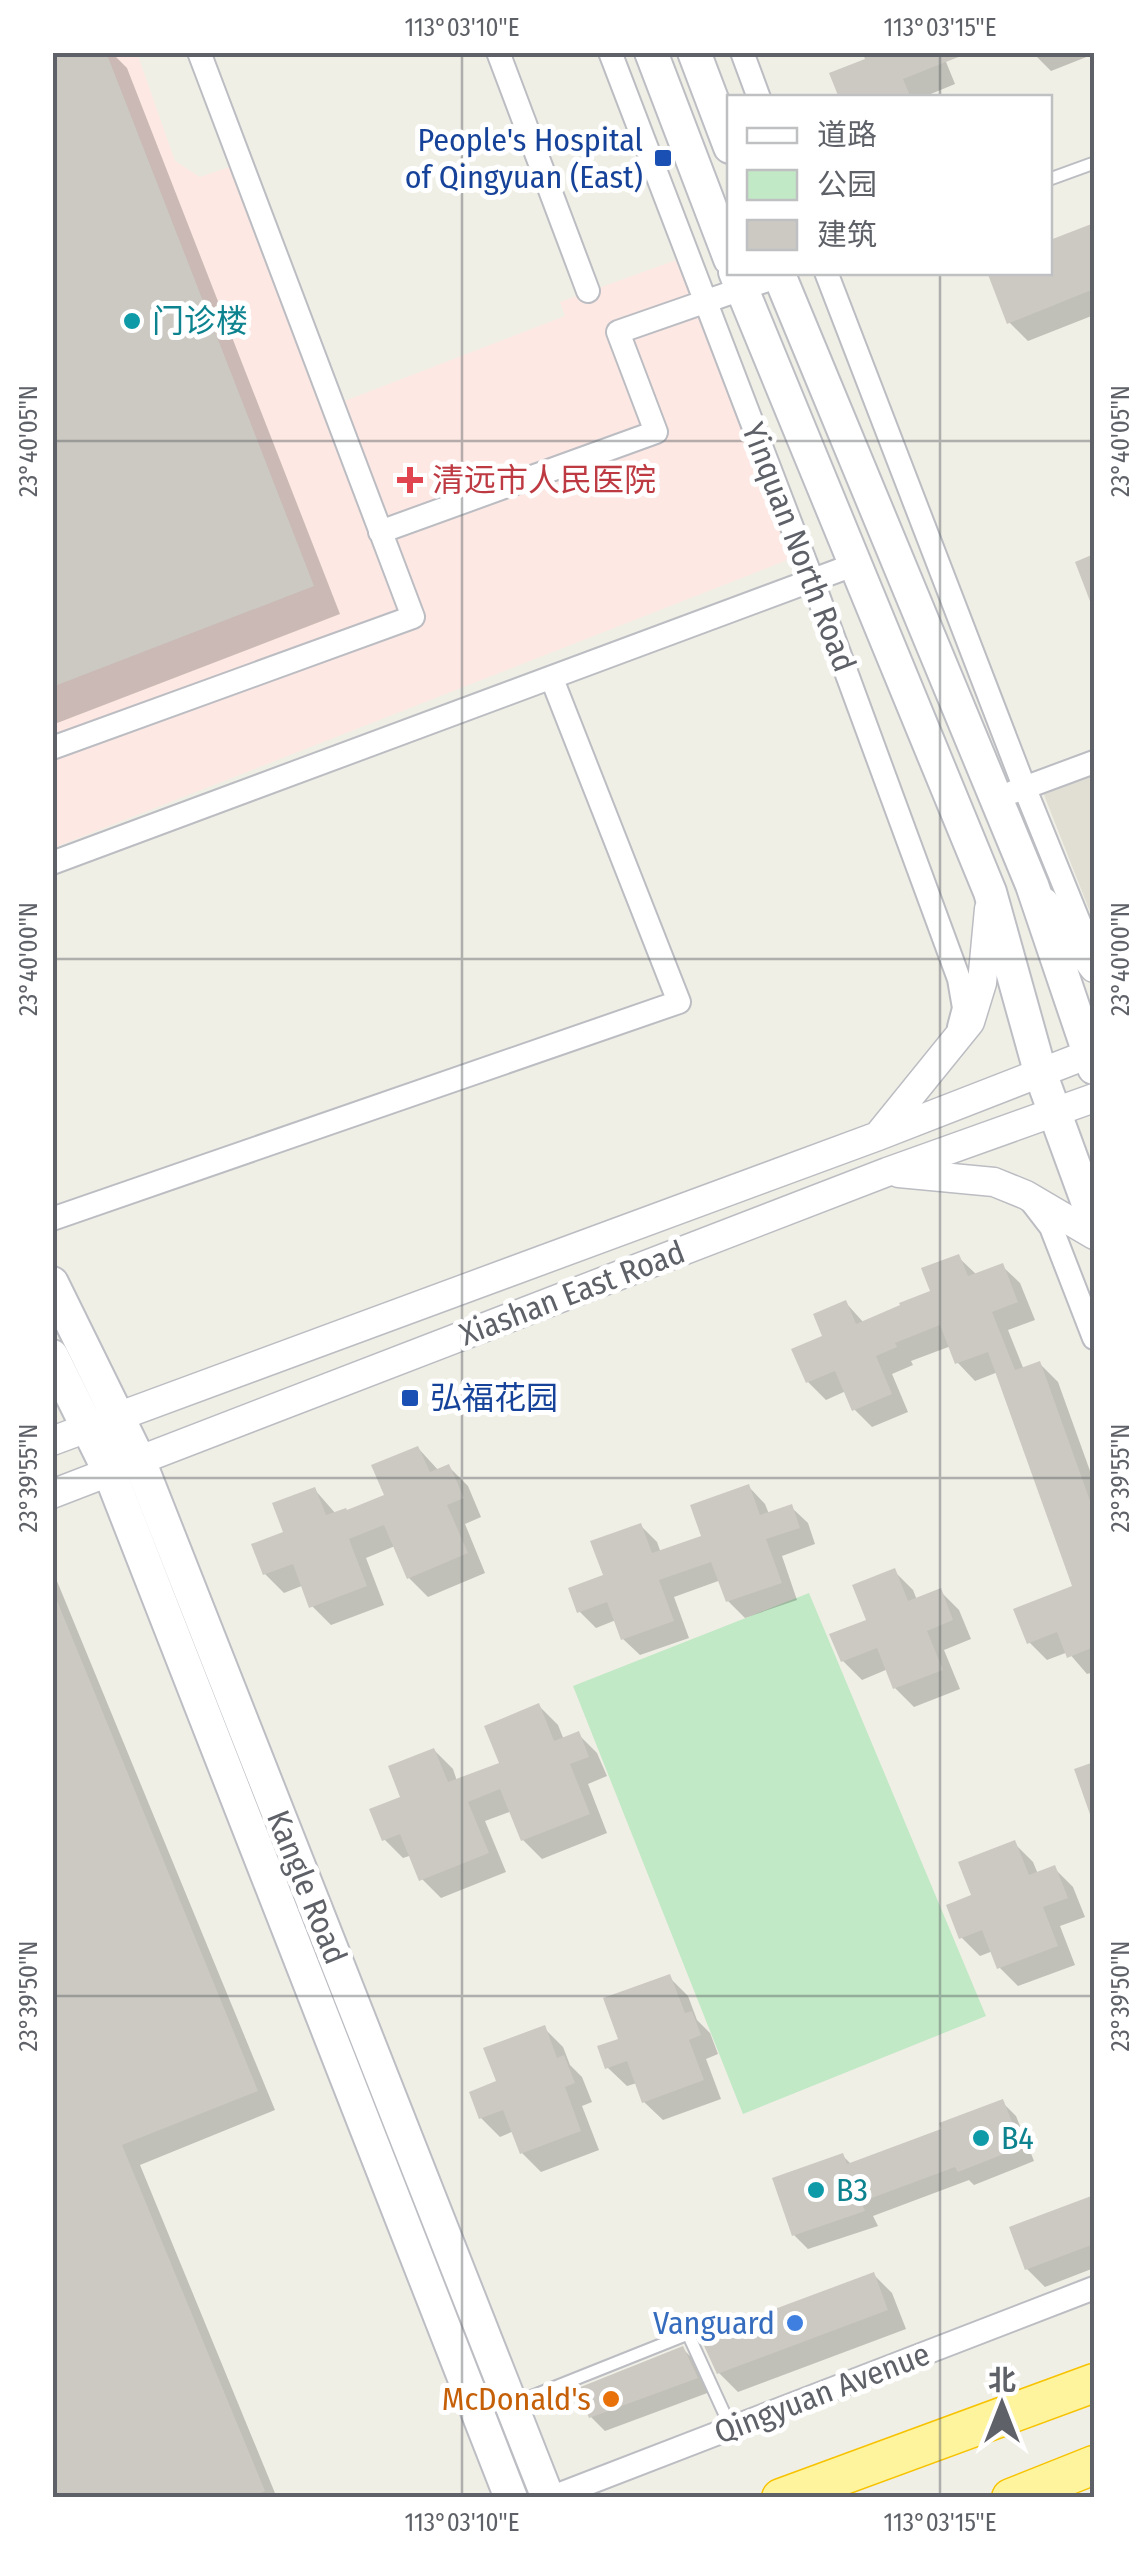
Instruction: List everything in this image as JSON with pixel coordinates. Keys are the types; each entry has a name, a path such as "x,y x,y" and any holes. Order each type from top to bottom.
{"highway":[{"path":"781,2498 1094,2383"},
{"path":"1012,2498 1094,2465"}],"main road":[{"name":"Yinquan North Road","path":"652,52 727,253"},
{"path":"694,52 727,138"},
{"name":"Yinquan North Road","path":"735,275 990,892 1041,1074 1094,1220"},
{"path":"778,275 1010,793 1032,885 1093,1058"},
{"name":"Kangle Road","path":"52,1283 103,1422 549,2498"},
{"name":"Kangle Road","path":"52,1356 103,1422"},
{"name":"Kangle Road","path":"124,1465 511,2498"}],"street":[{"path":"52,748 413,617 199,52"},
{"path":"498,52 588,292"},
{"name":"Yinquan North Road","path":"610,52 813,582 958,979 964,1008 953,1045"},
{"path":"742,52 758,95"},
{"path":"380,532 656,432 618,332 706,302 734,275"},
{"path":"827,275 1010,793 1094,956"},
{"path":"52,863 856,564"},
{"path":"52,1218 679,1002 552,679"},
{"path":"1010,793 1094,762"},
{"path":"1032,885 1094,968"},
{"path":"878,1136 970,1022 982,984 990,892"},
{"name":"Xiashan East Road","path":"52,1442 1093,1058"},
{"name":"Xiashan East Road","path":"52,1494 888,1172 1094,1098"},
{"path":"888,1172 994,1182 1026,1195 1094,1235"},
{"path":"1026,1195 1051,1227 1094,1338"},
{"name":"Qingyuan Avenue","path":"549,2498 1094,2288"}],"lane":[{"path":"1052,178 1094,162"},
{"path":"511,2404 688,2334 731,2428"}],"shaded area":[{"name":"清远市人民医院","path":"53,53 137,53 175,161 200,177 253,159 342,402 565,316 560,302 679,259 795,557 53,848"},
{"path":"1094,754 1094,922 1037,777"}],"green space":[{"path":"809,1593 986,2016 743,2114 573,1686"}],"building":[{"name":"门诊楼","path":"61,52 106,52 314,586 52,687 52,56"},
{"path":"862,52 966,52 903,79 910,95 838,95 829,73 865,59"},
{"path":"1094,223 1094,289 1007,324 988,275 1052,275 1052,239"},
{"path":"1094,554 1094,609 1093,609 1075,562"},
{"path":"959,1254 968,1276 1003,1263 1018,1302 992,1312 1015,1370 1040,1361 1094,1512 1094,1647 1067,1658 1057,1632 1027,1644 1013,1609 1072,1586 988,1352 955,1364 940,1325 895,1343 897,1347 876,1356 892,1394 852,1411 835,1371 806,1383 791,1349 822,1336 813,1314 846,1300 856,1324 930,1291 921,1268"},
{"path":"418,1446 430,1472 449,1464 464,1498 447,1505 468,1553 407,1579 384,1525 349,1539 367,1586 309,1608 293,1564 263,1575 251,1544 283,1532 272,1503 315,1487 326,1515 347,1510 384,1495 371,1465"},
{"path":"749,1484 760,1515 792,1504 800,1528 766,1539 782,1583 726,1602 711,1562 659,1580 674,1621 621,1640 607,1602 577,1613 568,1588 603,1575 590,1541 641,1523 652,1553 701,1536 690,1505"},
{"path":"895,1568 908,1601 941,1588 953,1620 927,1631 943,1670 893,1689 877,1648 841,1662 829,1634 866,1620 852,1585"},
{"path":"53,1591 258,2091 122,2145 265,2491 249,2498 52,2498"},
{"path":"539,1703 554,1741 579,1731 589,1757 570,1764 590,1814 521,1841 500,1789 468,1802 489,1853 419,1881 400,1834 382,1841 369,1809 400,1797 388,1766 434,1748 448,1782 499,1763 484,1726"},
{"path":"1094,1762 1094,1819 1092,1820 1074,1769"},
{"path":"1015,1840 1029,1875 1055,1865 1068,1898 1043,1907 1058,1946 997,1969 982,1930 959,1939 946,1905 971,1895 958,1862"},
{"path":"670,1974 685,2013 692,2011 701,2035 689,2040 704,2080 642,2103 627,2061 605,2069 597,2046 618,2039 603,1998"},
{"path":"545,2025 557,2058 564,2055 575,2083 565,2087 581,2131 520,2154 503,2110 479,2119 469,2092 496,2081 483,2048"},
{"path":"1003,2099 1022,2147 861,2202 865,2211 792,2236 772,2178 843,2153 847,2164 941,2129 939,2123"},
{"path":"1094,2195 1094,2244 1025,2270 1009,2227"},
{"name":"Vanguard","path":"874,2272 888,2310 717,2374 700,2337"},
{"name":"McDonald's","path":"683,2346 698,2378 589,2418 578,2388"}],"place":[{"name":"People's Hospital of Qingyuan (East)","path":"663,158"},
{"name":"门诊楼","path":"132,321"},
{"name":"清远市人民医院","path":"410,480"},
{"name":"弘福花园","path":"410,1398"},
{"name":"B4","path":"981,2138"},
{"name":"B3","path":"816,2190"},
{"name":"Vanguard","path":"795,2323"},
{"name":"McDonald's","path":"611,2399"}]}
